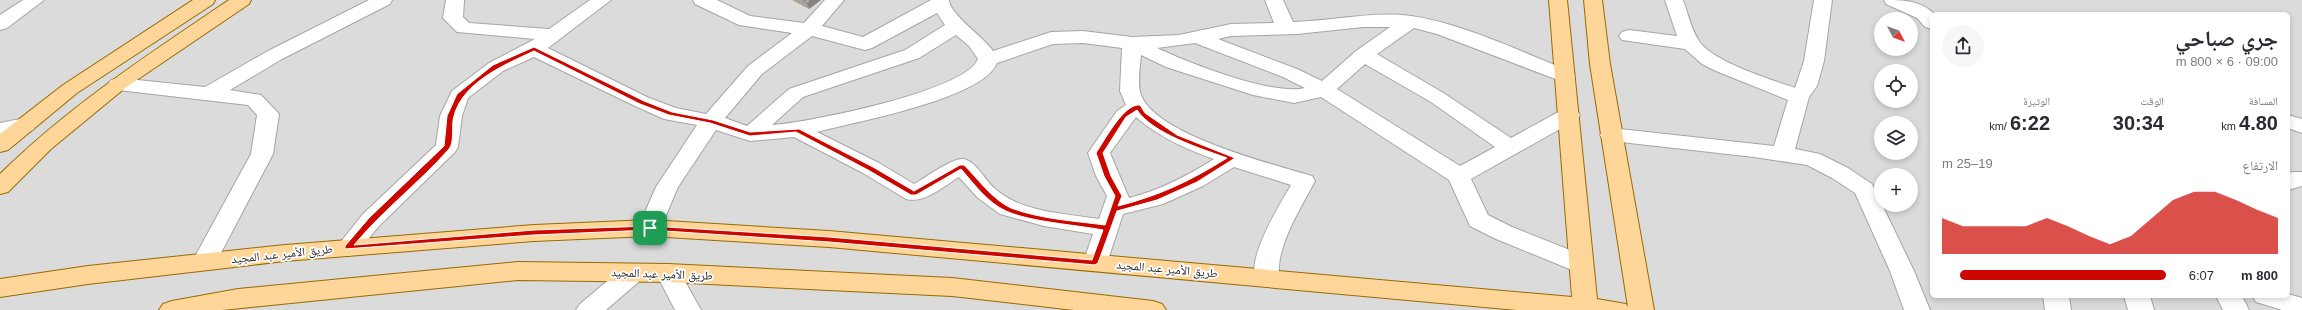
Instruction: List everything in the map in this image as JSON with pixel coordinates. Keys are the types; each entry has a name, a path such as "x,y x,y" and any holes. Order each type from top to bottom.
{"main road":[{"path":"0,145 70,89 206,0"},
{"path":"0,187 43,144 118,84 242,0"},
{"path":"1558,0 1585,307"},
{"path":"1593,0 1600,64 1641,310"},
{"name":"طريق الأمير عبد المجيد","path":"0,288 204,262 348,248 534,233 650,228 829,239 1617,310"},
{"name":"طريق الأمير عبد المجيد","path":"172,310 238,298 518,271 668,273 952,287 1153,310"}],"street":[{"path":"3,21 35,0"},
{"path":"209,94 275,55 383,0"},
{"path":"455,0 454,18 464,28 554,35"},
{"path":"348,248 371,220 447,147 451,116 459,95 496,67 534,49 602,0"},
{"path":"702,0 746,21 808,29 865,44 940,2 951,19 984,49 988,59"},
{"path":"650,228 667,187 711,121 755,70 808,29 834,0"},
{"path":"1274,0 1286,28"},
{"path":"1674,0 1691,44 1706,58 1739,74 1799,97"},
{"path":"1783,155 1799,97 1807,86 1814,61 1823,0"},
{"path":"1893,0 1924,14 1930,21"},
{"path":"534,49 642,102 671,114 711,121 750,134 797,130 923,100 962,83 984,67 988,59 1051,38 1083,37 1132,43 1179,41 1231,30 1286,28 1363,21 1411,22 1449,31 1565,76"},
{"path":"1132,43 1173,63 1252,89 1294,97 1324,90 1363,55 1411,22"},
{"path":"750,134 796,92 863,72 912,54 958,25"},
{"path":"1629,36 1691,44"},
{"path":"1196,38 1290,73 1324,90 1459,176 1478,220 1504,234 1581,264"},
{"path":"1132,43 1131,95 1143,114 1175,136 1232,158 1304,181 1281,225 1269,254 1266,278"},
{"path":"1363,55 1401,75 1446,102 1509,146"},
{"path":"118,84 254,99 268,114 262,154 204,262"},
{"path":"1095,263 1118,196 1107,176 1099,153 1124,116 1138,106"},
{"path":"1459,176 1509,146 1569,115"},
{"path":"2290,122 2302,126"},
{"path":"0,130 25,125"},
{"path":"797,130 871,168 914,194 962,166 986,193 1008,209 1044,218 1111,219 1195,181 1232,158"},
{"path":"1611,135 1754,150 1812,159 1840,173 1864,189 1902,271 1917,310"},
{"path":"2290,182 2294,179 2302,179"},
{"path":"589,310 633,273"},
{"path":"668,273 688,310"},
{"path":"2056,298 2058,310"},
{"path":"2138,298 2141,310"},
{"path":"2231,298 2236,310"},
{"path":"2272,298 2302,307"}],"shaded area":[{"path":"0,0 2302,0 2302,310 0,310"}],"building":[{"path":"803,0 811,0 807,3"}],"route":[{"path":"650,228 534,233 348,248 371,220 415,176 447,147 451,116 459,95 496,67 534,49 642,102 671,114 711,121 750,134 797,130 871,168 914,194 962,166 986,193 1008,209 1044,218 1108,228 1114,209 1155,199 1195,181 1232,158 1175,136 1143,114 1138,106 1124,116 1099,153 1107,176 1118,196 1108,228 1095,263 829,239 650,228"}]}
